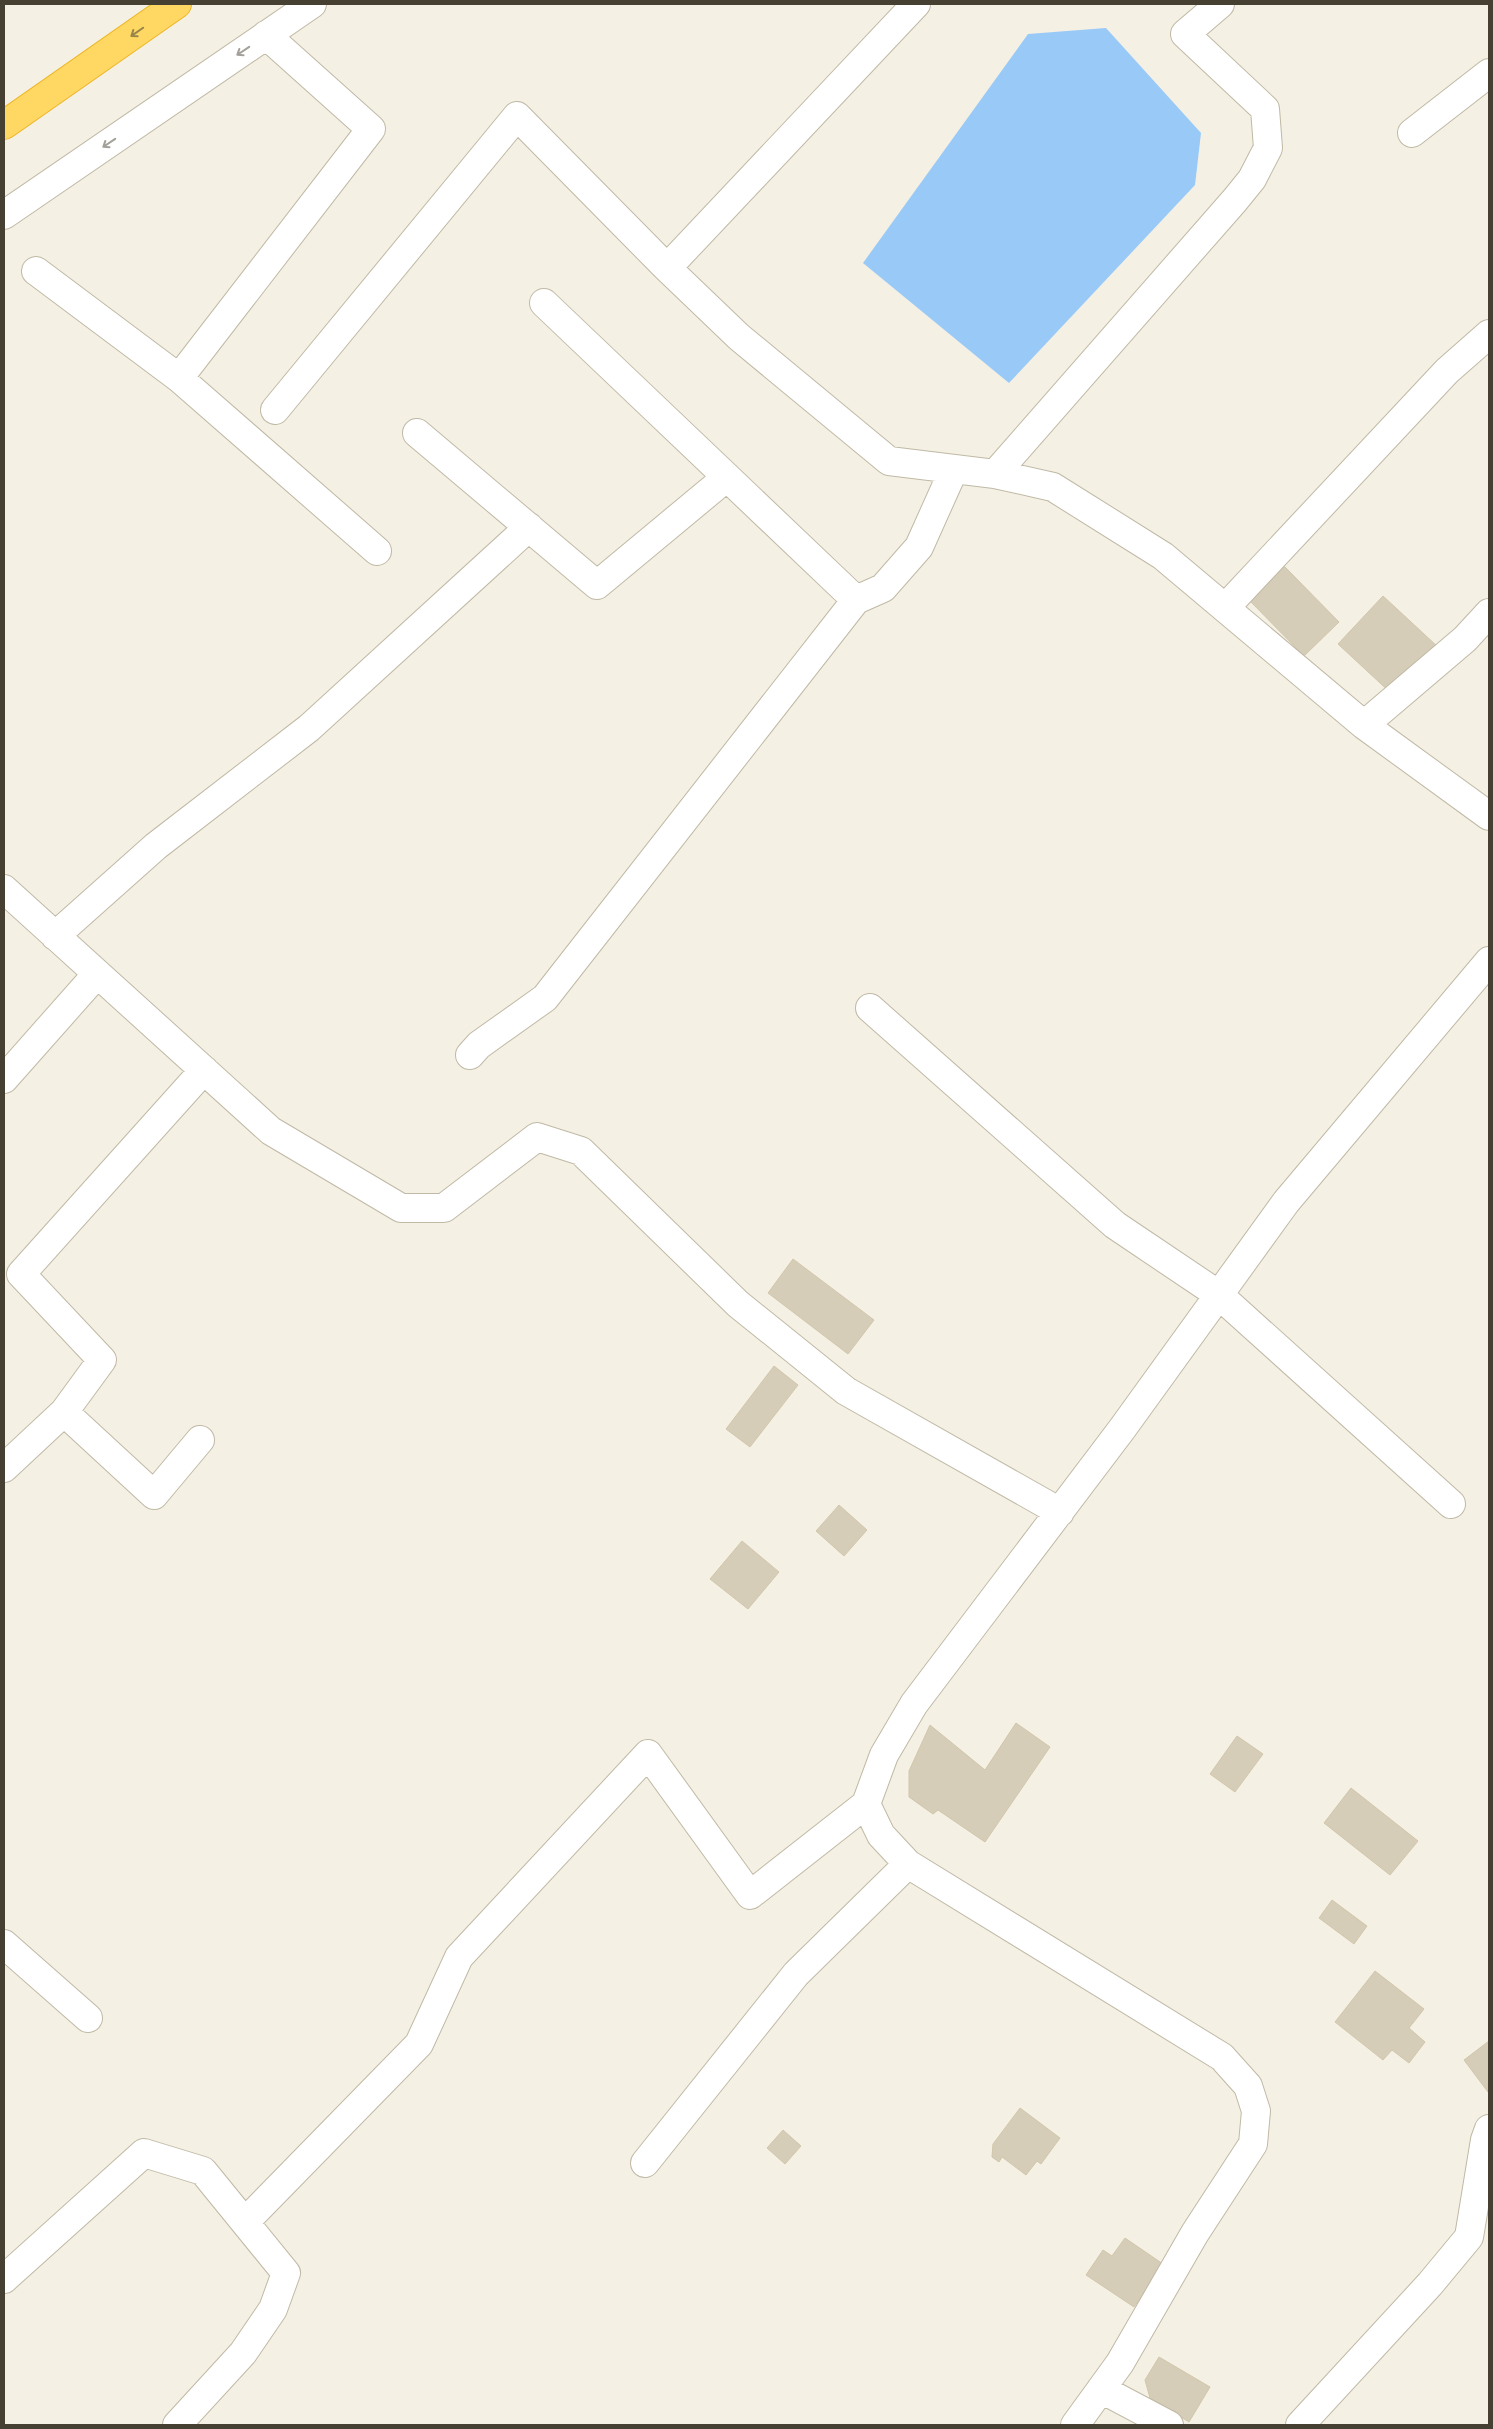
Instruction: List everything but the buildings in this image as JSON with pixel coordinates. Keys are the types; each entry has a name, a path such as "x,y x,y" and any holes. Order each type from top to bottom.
{"highway":[{"path":"4,125 177,4"}],"street":[{"path":"4,215 312,4"},
{"path":"667,268 916,4"},
{"path":"995,474 1235,200 1252,179 1268,148 1265,109 1185,34 1220,4"},
{"path":"179,378 371,129 266,35"},
{"path":"1412,133 1489,73"},
{"path":"274,410 516,116 667,268 739,337 889,461 995,474 1053,487 1163,556 1364,724 1489,816"},
{"path":"36,271 179,378 377,551"},
{"path":"544,303 856,600"},
{"path":"1226,608 1447,371 1489,334"},
{"path":"417,433 597,585 727,478"},
{"path":"470,1055 479,1045 545,998 856,600 883,588 919,547 954,469"},
{"path":"56,936 156,846 309,728 529,527"},
{"path":"1364,724 1465,639 1489,613"},
{"path":"4,889 271,1131 401,1208 444,1208 537,1137 581,1151 738,1304 846,1391 1060,1512"},
{"path":"245,2222 419,2044 459,1957 648,1754 750,1895 866,1804 884,1755 914,1704 1060,1512 1286,1202 1489,960"},
{"path":"4,1079 96,974"},
{"path":"870,1008 1116,1225 1219,1295 1450,1504"},
{"path":"4,1468 64,1412 102,1360 21,1274 204,1070"},
{"path":"64,1412 154,1495 200,1440"},
{"path":"866,1804 881,1835 908,1864 1222,2057 1248,2086 1256,2111 1253,2144 1195,2233 1120,2363 1075,2425"},
{"path":"645,2163 796,1974 908,1864"},
{"path":"4,1944 88,2018"},
{"path":"1300,2425 1430,2284 1470,2237 1485,2140 1489,2129"},
{"path":"4,2278 144,2153 203,2171 286,2273 273,2309 243,2353 178,2425"},
{"path":"1101,2389 1169,2425"}],"water":[{"path":"1106,28 1201,133 1195,185 1009,383 863,263 1028,34"}]}
